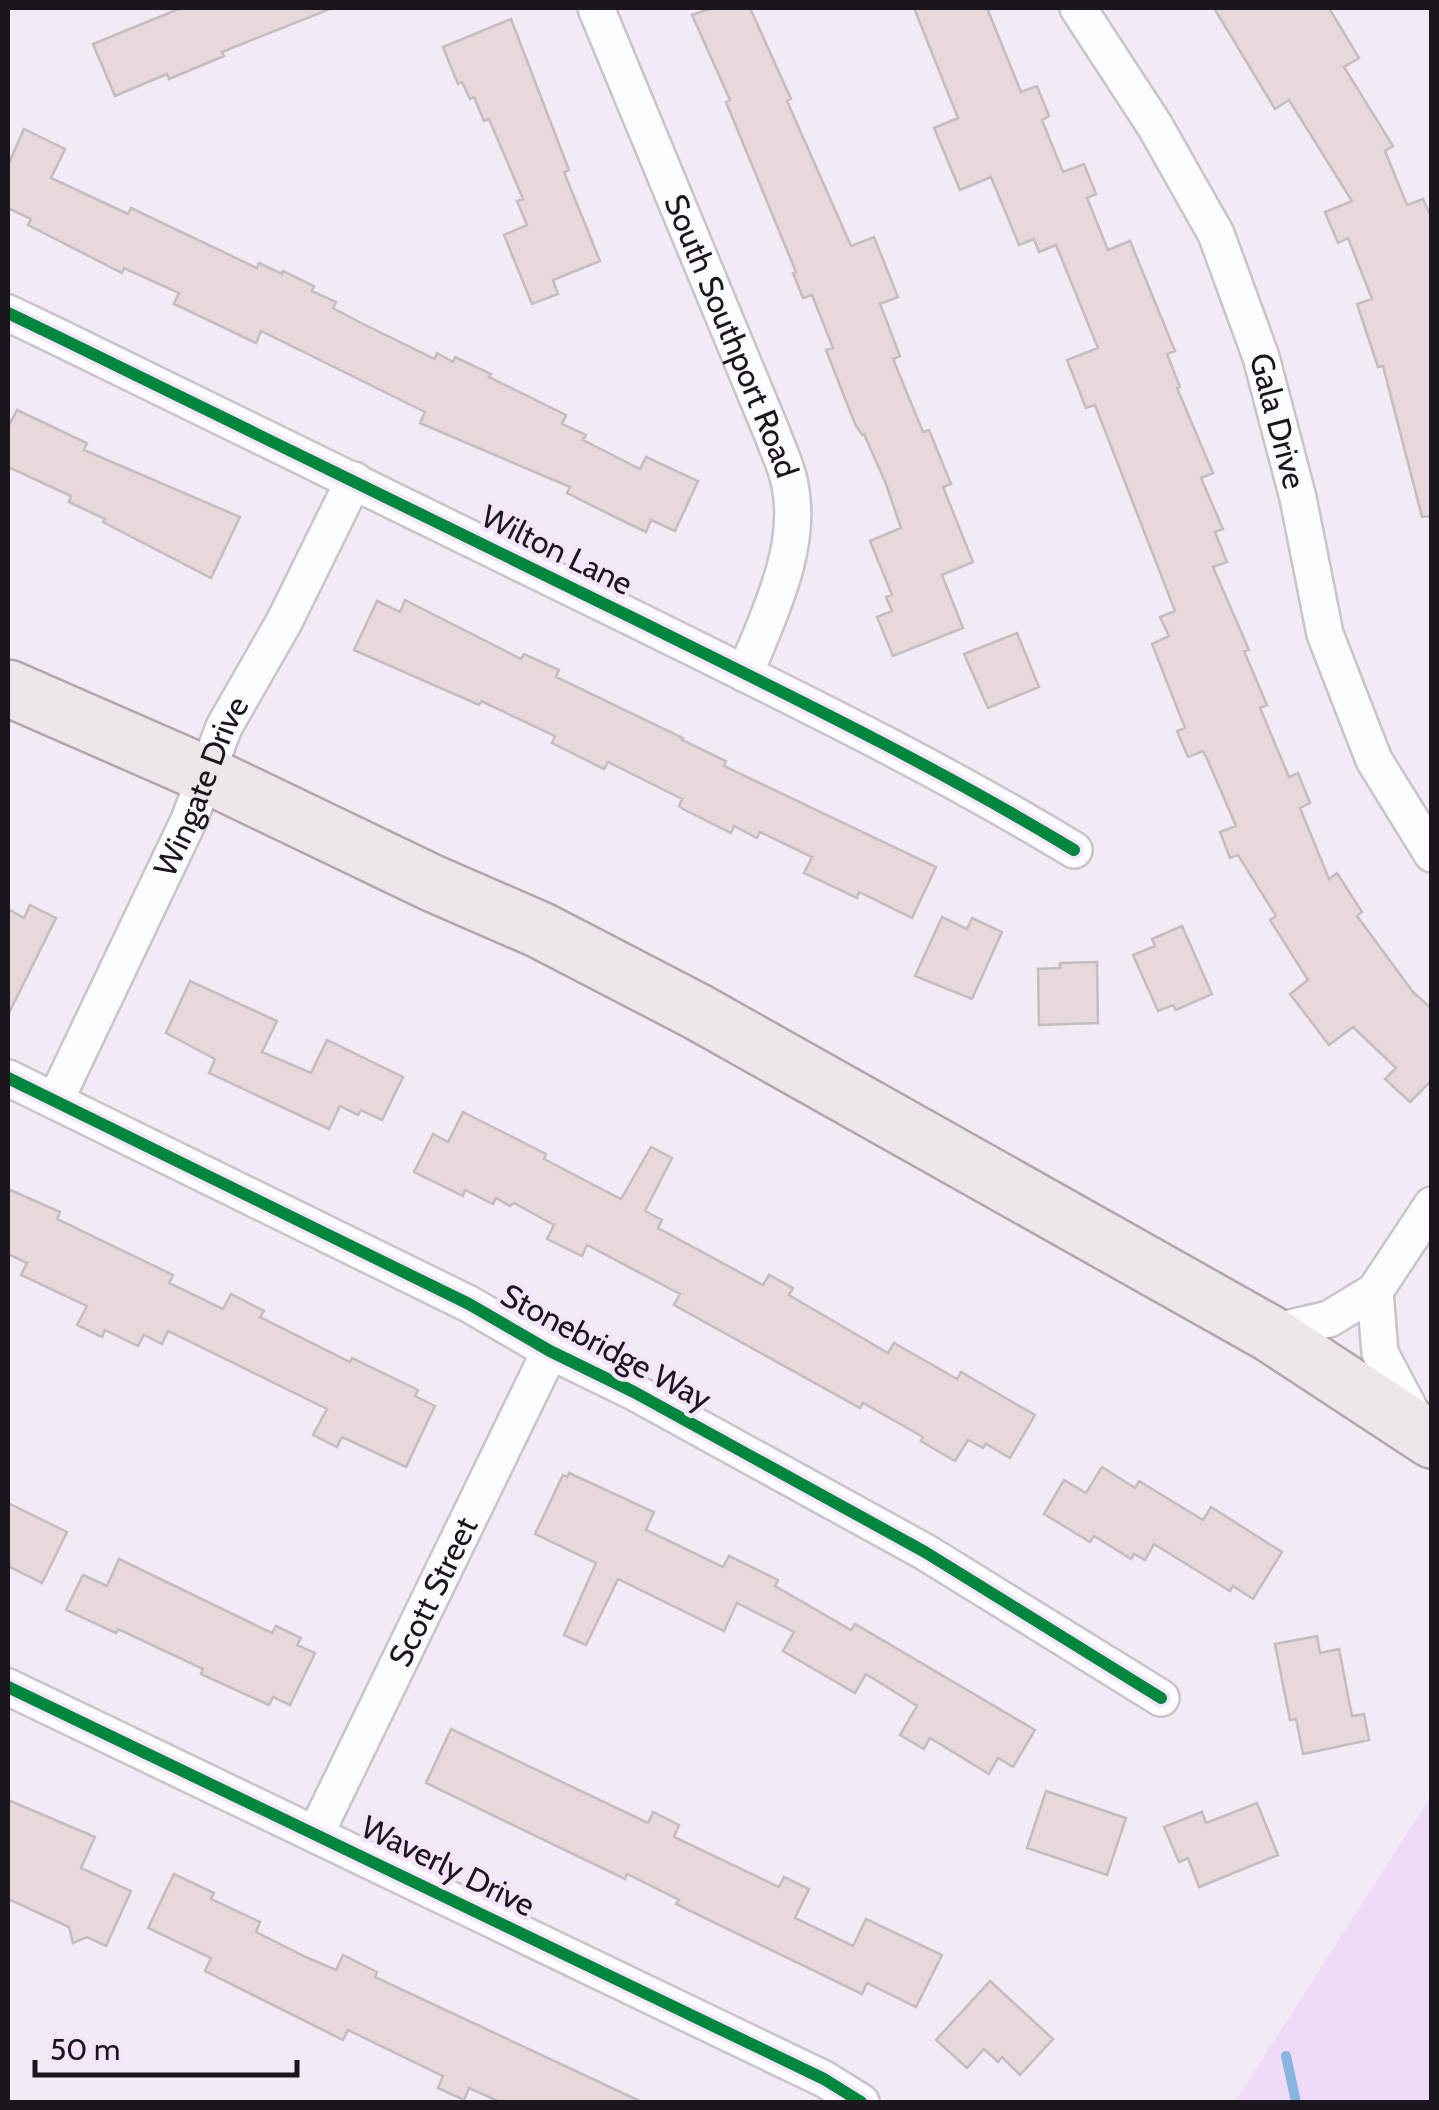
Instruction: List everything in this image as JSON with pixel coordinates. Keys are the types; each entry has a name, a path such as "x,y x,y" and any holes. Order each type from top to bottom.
{"main road":[{"path":"8,688 540,930 698,1012 1269,1334 1427,1437"}],"street":[{"name":"South Southport Road","path":"596,8 790,485 792,540 745,674"},
{"name":"Gala Drive","path":"1078,8 1155,126 1216,234 1261,356 1298,498 1325,634 1374,760 1432,854"},
{"name":"Wilton Lane","path":"8,313 745,674 977,792 1074,850"},
{"name":"Wingate Drive","path":"56,1098 190,820 224,727 284,622 354,480"},
{"name":"Stonebridge Way","path":"8,1078 56,1098 142,1145 469,1304 550,1351 634,1392 925,1552 1161,1698"},
{"path":"1269,1334 1329,1318 1375,1292 1432,1204"},
{"path":"1375,1292 1380,1353 1427,1437"},
{"name":"Scott Street","path":"316,1833 550,1351"},
{"name":"Waverly Drive","path":"8,1686 824,2079 861,2102"}],"shaded area":[{"path":"1431,1796 1431,2102 1235,2102"}],"building":[{"path":"181,8 330,9 222,52 224,56 169,79 167,74 115,96 93,44"},
{"path":"712,8 750,8 851,246 874,237 898,297 880,304 900,356 893,359 923,432 929,430 951,484 943,487 973,562 942,575 963,628 893,656 877,617 892,611 886,597 892,595 870,541 901,528 886,484 864,434 855,424 826,350 833,348 812,295 803,298 726,102 730,100 692,15"},
{"path":"914,8 987,8 1021,92 1037,86 1049,116 1042,120 1063,172 1084,164 1096,194 1087,198 1108,250 1130,241 1175,351 1167,354 1180,387 1177,388 1213,473 1201,478 1223,529 1215,532 1227,562 1213,567 1249,650 1244,651 1267,705 1260,708 1289,777 1298,773 1310,803 1300,808 1329,879 1337,873 1362,912 1357,916 1413,992 1432,1009 1432,1080 1410,1102 1385,1079 1396,1068 1353,1027 1329,1045 1290,994 1308,980 1270,920 1276,916 1238,855 1230,858 1220,832 1236,826 1203,751 1188,757 1177,731 1185,728 1152,644 1169,636 1160,617 1175,611 1095,405 1086,408 1067,360 1098,348 1056,245 1039,252 1034,239 1019,245 991,177 960,190 934,128 958,118"},
{"path":"1214,8 1329,8 1359,58 1344,67 1393,146 1385,151 1407,205 1423,199 1432,219 1432,516 1422,517 1383,366 1378,367 1357,304 1372,299 1348,238 1338,243 1325,212 1352,201 1289,100 1275,109"},
{"path":"511,19 569,170 564,172 600,261 553,280 558,294 532,304 504,235 527,225 517,201 523,199 489,119 484,121 474,97 470,99 462,82 458,84 443,47"},
{"path":"24,129 65,149 51,178 128,214 131,208 257,268 259,263 282,274 283,271 314,286 312,291 336,302 333,308 361,323 435,359 437,353 453,362 455,357 566,415 562,424 586,435 583,440 640,469 646,457 698,481 675,531 651,520 646,532 567,493 570,487 420,423 425,412 261,331 256,343 174,304 179,293 124,268 122,273 28,225 31,219 8,208 8,165"},
{"path":"17,410 87,443 84,450 240,517 211,578 103,522 105,519 69,502 71,496 8,467 8,427"},
{"path":"405,600 521,659 524,654 559,670 556,677 683,738 726,761 724,766 936,867 912,918 859,892 857,898 804,873 812,857 760,832 757,838 734,826 731,833 683,809 679,806 682,799 608,762 604,769 552,743 555,736 481,701 479,705 354,650 377,601 400,612"},
{"path":"1017,633 1039,687 988,708 964,654"},
{"path":"30,905 56,918 8,1015 8,909 24,918"},
{"path":"942,917 967,929 972,918 1002,932 972,999 915,976"},
{"path":"1182,926 1212,994 1176,1010 1173,1005 1158,1011 1133,955 1155,946 1152,939"},
{"path":"1097,962 1098,1023 1039,1025 1038,969 1060,968 1060,963"},
{"path":"190,981 277,1021 262,1052 311,1073 327,1040 403,1077 382,1120 340,1106 329,1129 209,1073 215,1059 166,1033"},
{"path":"463,1112 546,1154 544,1159 621,1199 651,1147 672,1158 645,1211 662,1220 658,1228 763,1285 769,1275 793,1288 789,1295 888,1353 894,1343 957,1379 961,1372 1035,1415 1010,1458 986,1444 983,1448 968,1440 955,1461 921,1441 923,1437 863,1403 860,1408 674,1305 680,1294 587,1245 582,1256 547,1239 554,1225 514,1203 510,1206 496,1198 493,1204 465,1190 463,1196 414,1172 433,1134 448,1142"},
{"path":"8,1189 60,1212 57,1219 173,1275 169,1283 223,1309 231,1294 264,1311 260,1317 350,1362 352,1358 418,1390 415,1396 435,1406 406,1467 342,1437 337,1447 313,1435 327,1409 168,1331 162,1344 144,1335 138,1346 105,1330 102,1337 77,1325 87,1306 21,1275 27,1263 8,1254"},
{"path":"1102,1467 1135,1488 1139,1481 1203,1520 1211,1507 1282,1552 1253,1599 1233,1586 1230,1591 1154,1544 1145,1560 1134,1554 1131,1559 1094,1536 1090,1542 1044,1514 1064,1480 1086,1493"},
{"path":"569,1473 654,1512 646,1530 723,1567 729,1556 778,1580 775,1586 851,1630 855,1624 1035,1730 1013,1767 998,1758 989,1774 930,1738 924,1749 900,1735 917,1706 866,1674 855,1693 783,1651 794,1632 737,1603 724,1631 618,1579 586,1645 564,1635 596,1563 535,1534 563,1475 567,1477"},
{"path":"8,1503 67,1532 42,1583 8,1566"},
{"path":"119,1559 272,1633 276,1626 301,1638 297,1645 315,1653 290,1705 273,1697 269,1705 118,1629 116,1633 66,1610 83,1575 107,1586"},
{"path":"1317,1636 1320,1653 1339,1649 1352,1716 1364,1714 1369,1740 1303,1754 1296,1719 1290,1720 1275,1644"},
{"path":"451,1729 648,1823 653,1812 679,1825 674,1837 779,1887 784,1877 809,1889 795,1918 853,1946 866,1919 942,1955 916,2007 867,1983 862,1994 676,1904 679,1900 627,1874 625,1879 426,1783"},
{"path":"1046,1791 1126,1818 1107,1875 1027,1848"},
{"path":"8,1800 95,1837 81,1868 131,1891 106,1946 87,1937 73,1943 69,1927 8,1899"},
{"path":"1257,1803 1278,1855 1199,1887 1188,1858 1179,1862 1164,1827 1202,1812 1206,1823"},
{"path":"174,1874 214,1893 211,1899 260,1922 256,1932 306,1957 336,1970 343,1955 377,1972 375,1977 642,2102 500,2102 469,2088 464,2100 438,2088 443,2076 348,2030 343,2040 205,1971 211,1958 148,1928"},
{"path":"990,1981 1053,2039 1020,2075 1002,2057 998,2062 984,2049 967,2068 936,2040"}],"waterway":[{"path":"1286,2056 1296,2102"}],"cycle path":[{"path":"8,313 804,703 914,759 1074,850"},
{"path":"8,1078 469,1304 550,1351 634,1392 925,1552 1161,1698"},
{"path":"8,1687 824,2079 861,2102"}]}
